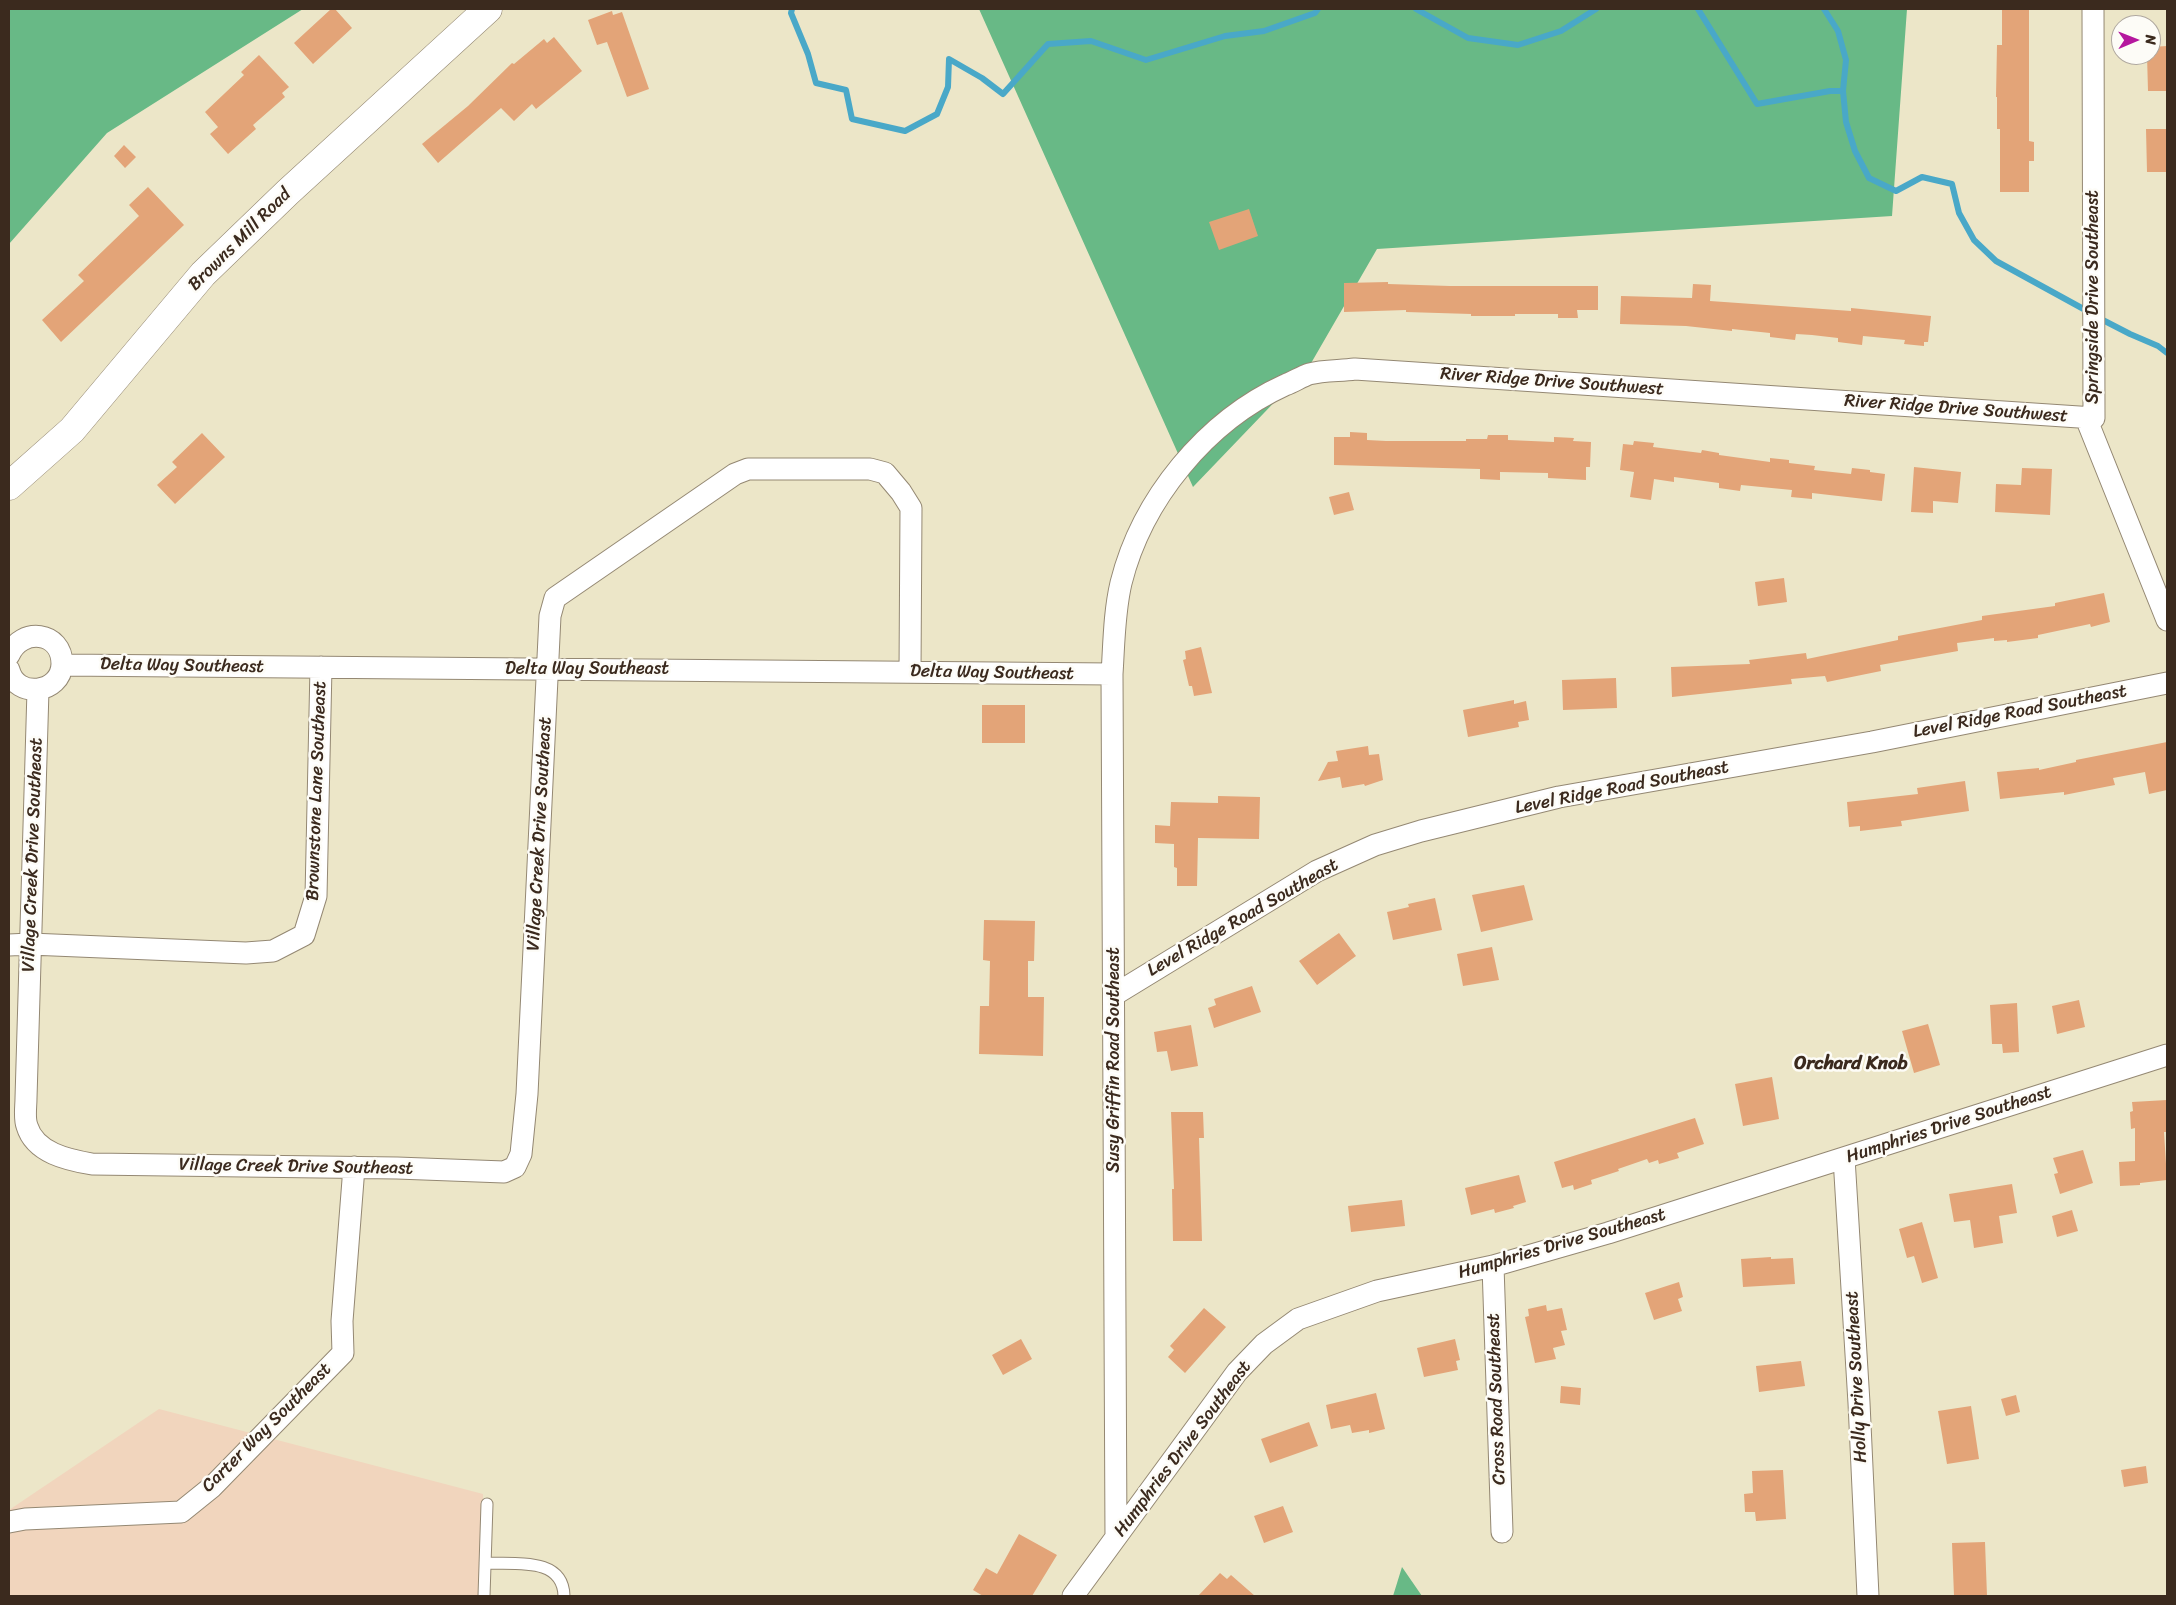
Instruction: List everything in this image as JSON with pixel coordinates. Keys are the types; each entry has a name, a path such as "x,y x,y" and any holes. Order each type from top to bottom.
{"street":[{"name":"Browns Mill Road","path":"9,486 72,430 203,274 288,192 488,9"},
{"name":"Springside Drive Southeast","path":"2093,9 2094,418 2086,418 2167,620"},
{"name":"River Ridge Drive Southwest","path":"1121,583 1141,529 1173,477 1213,432 1260,396 1310,374 1354,369 2086,418"},
{"name":"Village Creek Drive Southeast","path":"38,690 26,1124 31,1135 41,1146 71,1160 92,1164 354,1167 504,1172 515,1167 521,1154 527,1094 550,616 555,598 735,474 748,469 860,469 885,472 911,508 910,672"},
{"name":"Susy Griffin Road Southeast","path":"1116,1537 1112,674 1114,624 1121,583"},
{"path":"9,670 14,681 21,687 38,690 47,688 54,682 62,665 58,648 44,637 35,636 12,642"},
{"name":"Delta Way Southeast","path":"62,665 1112,674"},
{"name":"Brownstone Lane Southeast","path":"9,945 30,944 246,954 274,951 304,935 316,896 321,667"},
{"name":"Level Ridge Road Southeast","path":"1114,995 1317,871 1375,845 1421,831 1559,797 1872,742 2167,683"},
{"name":"Humphries Drive Southeast","path":"1073,1596 1237,1372 1264,1344 1298,1319 1377,1291 1493,1266 1608,1233 2167,1055"},
{"name":"Holly Drive Southeast","path":"1844,1158 1860,1403 1868,1596"},
{"name":"Carter Way Southeast","path":"9,1522 25,1519 181,1512 212,1487 336,1360 342,1353 342,1321 354,1167"},
{"name":"Cross Road Southeast","path":"1493,1266 1502,1532"}],"lane":[{"path":"484,1596 487,1504"},
{"path":"485,1563 541,1566 550,1569 562,1580 564,1596"}],"shaded area":[{"path":"159,1409 483,1494 485,1596 9,1596 9,1510"}],"green space":[{"path":"9,9 303,9 107,133 9,244"},
{"path":"979,9 1907,9 1892,216 1377,249 1310,365 1193,487"},
{"path":"1402,1567 1422,1596 1393,1596"}],"building":[{"path":"331,9 335,9 352,28 313,64 294,43"},
{"path":"2002,9 2029,9 2029,141 2034,142 2034,161 2029,161 2029,192 2000,192 2000,129 1997,129 1996,97 1997,45 2002,45"},
{"path":"612,11 613,15 622,12 649,89 627,97 607,42 597,45 588,20"},
{"path":"554,37 582,71 536,109 532,104 514,121 501,108 438,163 422,144 468,106 512,63 514,64 544,39 547,43"},
{"path":"2161,46 2167,46 2167,91 2148,91 2147,65 2161,65"},
{"path":"259,55 289,87 282,93 285,97 253,125 256,129 228,154 210,134 218,127 205,112 244,75 241,72"},
{"path":"2146,129 2167,129 2167,172 2147,172"},
{"path":"124,145 136,157 125,168 114,156"},
{"path":"148,187 184,225 61,342 42,320 84,281 78,275 139,216 129,205"},
{"path":"1249,209 1258,236 1219,250 1209,222"},
{"path":"1388,282 1388,284 1450,286 1598,286 1598,310 1577,310 1578,318 1558,318 1558,314 1471,316 1471,314 1406,312 1406,310 1344,312 1344,283"},
{"path":"1693,284 1711,285 1710,301 1851,311 1851,308 1931,316 1928,342 1924,342 1924,346 1904,344 1905,340 1863,336 1862,345 1838,342 1838,338 1812,335 1796,334 1795,340 1770,337 1770,333 1732,329 1732,331 1686,326 1620,324 1621,296 1692,298"},
{"path":"1350,432 1367,433 1367,440 1386,441 1466,441 1466,439 1487,439 1488,435 1508,435 1508,440 1554,442 1554,437 1574,438 1573,441 1591,442 1590,467 1586,467 1586,480 1548,478 1548,473 1500,472 1500,480 1480,479 1480,469 1334,465 1334,437 1350,437"},
{"path":"202,433 225,457 175,504 157,485 177,467 172,462"},
{"path":"1634,441 1654,443 1653,447 1701,453 1702,450 1719,453 1719,455 1770,462 1770,458 1789,460 1789,463 1815,466 1814,470 1851,474 1852,468 1870,470 1870,472 1885,474 1882,501 1812,493 1812,499 1791,497 1792,490 1741,485 1740,491 1719,488 1719,483 1674,477 1674,482 1654,479 1651,500 1630,497 1634,472 1620,470 1623,444 1633,445"},
{"path":"1914,467 1961,472 1958,503 1933,501 1933,513 1911,512"},
{"path":"2022,468 2052,469 2050,515 1995,512 1996,484 2021,485"},
{"path":"1349,492 1354,510 1334,515 1329,497"},
{"path":"1784,578 1787,602 1758,606 1755,582"},
{"path":"2104,593 2110,622 2091,627 2090,624 2038,635 2038,638 2007,642 2007,640 1994,641 1994,638 1957,643 1958,651 1880,665 1881,671 1827,682 1825,676 1791,679 1792,684 1672,697 1671,667 1750,664 1749,660 1806,653 1807,659 1898,640 1898,636 1982,620 1982,616 2055,606 2055,603"},
{"path":"1201,647 1212,693 1194,696 1192,686 1189,686 1183,660 1186,659 1185,651"},
{"path":"1616,678 1617,708 1563,710 1562,680"},
{"path":"1514,700 1514,704 1526,701 1529,720 1518,722 1519,727 1468,737 1463,710"},
{"path":"982,705 1025,705 1025,743 982,743"},
{"path":"2167,742 2167,790 2149,794 2145,772 2113,778 2115,785 2064,795 2064,792 2000,799 1997,772 2039,768 2039,770 2076,762 2076,760"},
{"path":"1368,746 1369,755 1379,754 1383,780 1365,786 1364,784 1342,788 1340,777 1318,781 1328,762 1338,761 1336,751"},
{"path":"1965,781 1969,811 1901,821 1902,826 1860,831 1860,826 1849,827 1847,802 1918,794 1917,788"},
{"path":"1218,796 1260,797 1259,839 1198,838 1197,886 1177,886 1177,868 1174,867 1174,844 1155,843 1155,825 1170,826 1171,802 1218,803"},
{"path":"1524,885 1533,920 1481,932 1472,895"},
{"path":"1435,898 1442,930 1393,940 1387,912 1409,907 1408,904"},
{"path":"984,920 1035,921 1034,961 1028,961 1028,997 1044,997 1043,1056 979,1054 980,1006 989,1006 990,961 983,960"},
{"path":"1339,933 1356,956 1317,985 1299,961"},
{"path":"1492,947 1499,980 1463,986 1457,954"},
{"path":"1252,986 1261,1012 1214,1028 1208,1008 1216,1005 1214,999"},
{"path":"2079,1000 2085,1027 2057,1034 2052,1006"},
{"path":"2017,1003 2019,1052 2003,1053 2002,1044 1992,1044 1990,1005"},
{"path":"1928,1024 1940,1065 1914,1073 1902,1031"},
{"path":"1191,1025 1198,1066 1171,1071 1167,1051 1157,1052 1154,1032"},
{"path":"1772,1077 1779,1119 1743,1126 1735,1084"},
{"path":"2167,1100 2167,1132 2164,1132 2167,1180 2140,1183 2140,1185 2120,1186 2119,1162 2135,1161 2135,1128 2131,1129 2130,1112 2133,1111 2132,1102"},
{"path":"1171,1112 1203,1112 1204,1138 1199,1138 1202,1241 1173,1241 1172,1189 1174,1189"},
{"path":"1695,1118 1704,1144 1677,1153 1679,1158 1659,1164 1658,1160 1649,1163 1647,1159 1591,1180 1592,1184 1574,1190 1573,1185 1562,1188 1554,1162"},
{"path":"2083,1150 2093,1183 2060,1194 2054,1174 2058,1173 2053,1158"},
{"path":"1519,1175 1526,1202 1513,1206 1514,1208 1495,1213 1494,1209 1471,1215 1465,1188"},
{"path":"2012,1184 2017,1213 1999,1216 2003,1243 1974,1248 1970,1220 1954,1222 1949,1194"},
{"path":"1402,1200 1405,1226 1351,1232 1348,1206"},
{"path":"2072,1210 2078,1231 2057,1237 2052,1216"},
{"path":"1922,1222 1938,1278 1922,1283 1914,1256 1907,1258 1899,1229"},
{"path":"1771,1257 1771,1259 1793,1258 1795,1284 1743,1287 1741,1259"},
{"path":"1679,1282 1683,1297 1678,1299 1682,1311 1654,1320 1645,1293"},
{"path":"1546,1305 1547,1311 1562,1308 1567,1330 1561,1331 1565,1345 1553,1348 1556,1359 1535,1363 1525,1317 1529,1316 1528,1309"},
{"path":"1204,1308 1226,1327 1185,1373 1168,1357 1174,1350 1170,1346"},
{"path":"1021,1339 1032,1359 1003,1375 992,1355"},
{"path":"1455,1339 1460,1360 1456,1361 1458,1370 1424,1377 1417,1348"},
{"path":"1801,1361 1805,1386 1759,1392 1756,1366"},
{"path":"1561,1386 1581,1388 1580,1405 1560,1403"},
{"path":"1376,1393 1385,1429 1369,1433 1369,1430 1352,1433 1350,1425 1331,1429 1326,1405"},
{"path":"2016,1395 2020,1412 2006,1416 2001,1399"},
{"path":"1971,1406 1979,1459 1947,1464 1938,1411"},
{"path":"1309,1422 1318,1446 1270,1463 1261,1439"},
{"path":"2146,1466 2148,1483 2124,1487 2121,1470"},
{"path":"1783,1470 1786,1519 1756,1521 1755,1512 1745,1512 1744,1494 1753,1493 1752,1471"},
{"path":"1283,1506 1293,1532 1264,1543 1254,1516"},
{"path":"1019,1534 1057,1555 1032,1596 983,1596 973,1590 986,1568 997,1574"},
{"path":"1985,1542 1987,1596 1954,1596 1952,1543"},
{"path":"1220,1573 1227,1579 1231,1575 1255,1596 1198,1596"}],"waterway":[{"path":"792,9 791,13 808,54 816,83 846,90 852,119 905,131 937,114 948,87 949,59 982,78 1003,94 1048,44 1091,41 1146,60 1225,36 1264,31 1315,13 1318,9"},
{"path":"1416,9 1468,38 1518,45 1561,31 1596,9"},
{"path":"1698,9 1757,104 1830,91 1843,91"},
{"path":"1824,9 1838,31 1846,60 1843,91 1846,122 1855,151 1869,178 1896,191 1922,177 1952,184 1959,213 1974,240 1996,261 2089,312"},
{"path":"2097,317 2158,346 2167,353"}],"district":[{"name":"Orchard Knob","path":"1851,1064"}]}
